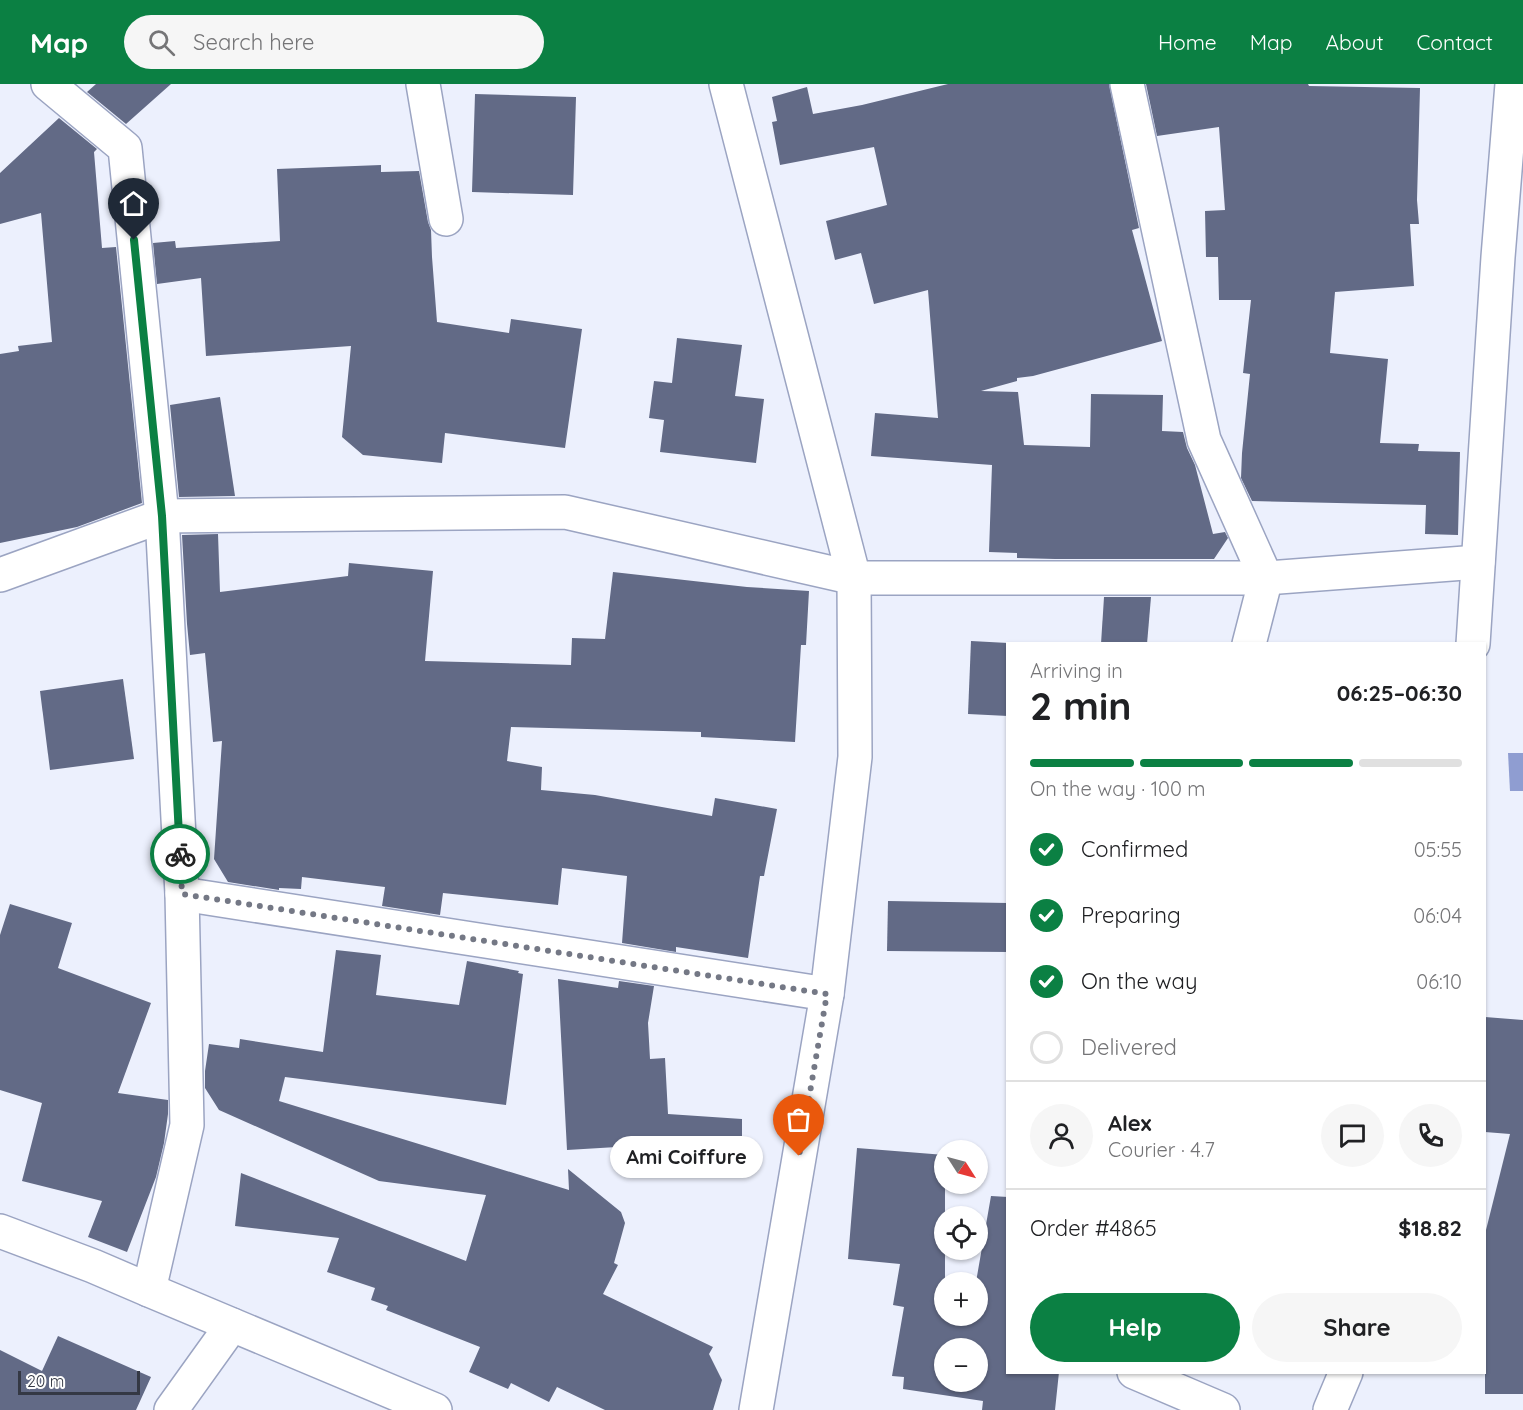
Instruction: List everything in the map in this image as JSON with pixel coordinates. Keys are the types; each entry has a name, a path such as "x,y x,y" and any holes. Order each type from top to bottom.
{"street":[{"path":"48,84 125,148 162,516 182,894 187,1125 149,1290"},
{"path":"423,84 446,219"},
{"path":"726,84 854,578 855,757 827,994 756,1410"},
{"path":"1127,84 1204,440 1266,578 1250,642"},
{"path":"1473,642 1478,562 1510,258 1512,84"},
{"path":"0,575 162,516 565,512 854,578 1266,578 1478,562"},
{"path":"182,894 827,994"},
{"path":"0,1231 93,1266 435,1410"},
{"path":"171,1410 232,1325"},
{"path":"1139,1374 1223,1410"},
{"path":"1330,1410 1345,1374"}],"water":[{"path":"1508,753 1523,753 1523,791 1510,791"}],"building":[{"path":"96,84 171,84 126,124 87,92"},
{"path":"948,84 1109,84 1139,228 1132,230 1162,341 1033,376 1017,378 1017,381 981,391 1018,392 1024,445 1090,447 1091,394 1163,395 1162,431 1183,432 1195,465 1213,534 1225,532 1228,538 1214,559 1017,558 1017,553 989,552 992,465 871,456 875,413 938,418 928,290 874,304 861,253 835,260 826,221 887,205 874,147 780,165 772,122 777,121 772,97 807,87 813,114 862,105"},
{"path":"1146,84 1308,84 1309,86 1420,88 1417,200 1419,224 1410,224 1414,286 1335,292 1330,353 1388,359 1380,443 1419,444 1418,451 1460,452 1458,535 1425,534 1426,505 1252,501 1241,478 1250,374 1243,373 1251,300 1219,300 1218,257 1206,257 1205,211 1225,210 1219,127 1157,136"},
{"path":"475,94 576,97 573,195 472,192"},
{"path":"59,118 97,149 94,152 102,248 116,247 142,503 77,527 0,543 0,354 19,351 18,346 52,342 41,213 0,224 0,173"},
{"path":"381,165 381,172 419,171 431,230 437,322 509,333 511,319 582,329 565,448 445,433 442,463 363,455 342,437 351,346 206,356 201,278 157,284 153,243 175,241 176,248 280,241 277,169"},
{"path":"677,338 742,345 735,396 764,399 756,463 660,452 664,420 649,418 654,381 672,383"},
{"path":"220,397 235,496 179,497 170,405"},
{"path":"218,534 220,592 348,576 349,563 433,571 425,661 571,665 572,638 605,639 613,572 747,587 809,591 806,645 801,645 795,742 701,737 701,732 511,727 507,761 542,767 541,790 595,795 712,816 715,798 777,809 764,876 760,876 748,958 676,947 676,952 622,943 627,876 562,868 558,905 443,893 440,915 382,906 385,887 302,877 301,889 279,888 279,890 228,882 214,859 222,741 213,742 205,653 190,655 182,535"},
{"path":"1104,597 1151,597 1147,642 1101,642"},
{"path":"971,641 1006,643 1006,716 968,714"},
{"path":"123,679 134,759 50,770 40,691"},
{"path":"888,901 1006,903 1006,952 887,951"},
{"path":"10,904 72,923 58,968 151,1003 118,1093 168,1100 168,1114 156,1177 127,1252 88,1237 102,1201 22,1181 42,1103 0,1090 0,935"},
{"path":"336,950 381,955 376,995 459,1005 467,961 519,971 518,973 523,974 506,1105 285,1077 279,1101 569,1190 568,1169 621,1212 625,1223 614,1263 618,1265 603,1294 713,1347 709,1354 722,1380 713,1410 605,1410 557,1387 549,1402 511,1383 508,1389 469,1372 480,1347 386,1310 388,1306 371,1300 375,1288 327,1272 339,1238 235,1226 241,1173 466,1261 486,1195 379,1181 219,1110 205,1088 209,1044 239,1048 240,1039 323,1052"},
{"path":"558,979 618,988 619,981 654,986 648,1023 650,1059 665,1058 668,1114 742,1119 742,1140 738,1140 736,1171 681,1167 683,1143 567,1150"},
{"path":"1486,1017 1523,1020 1523,1394 1485,1394 1486,1230 1510,1134 1486,1132"},
{"path":"857,1148 934,1154 934,1194 945,1194 945,1206 934,1206 934,1260 945,1260 945,1272 934,1272 934,1326 988,1326 988,1272 978,1272 980,1260 988,1260 988,1213 991,1196 1006,1197 1006,1374 1059,1374 1055,1410 982,1410 983,1401 903,1389 904,1377 892,1376 904,1307 893,1305 900,1264 848,1259"},
{"path":"58,1336 151,1377 136,1410 0,1410 0,1350 42,1371"}],"way so far":[{"path":"180,854 182,894 827,994 799,1156"}],"place":[{"name":"Ami Coiffure","path":"799,1156"}],"route":[{"path":"134,240 162,516 180,854"}]}
